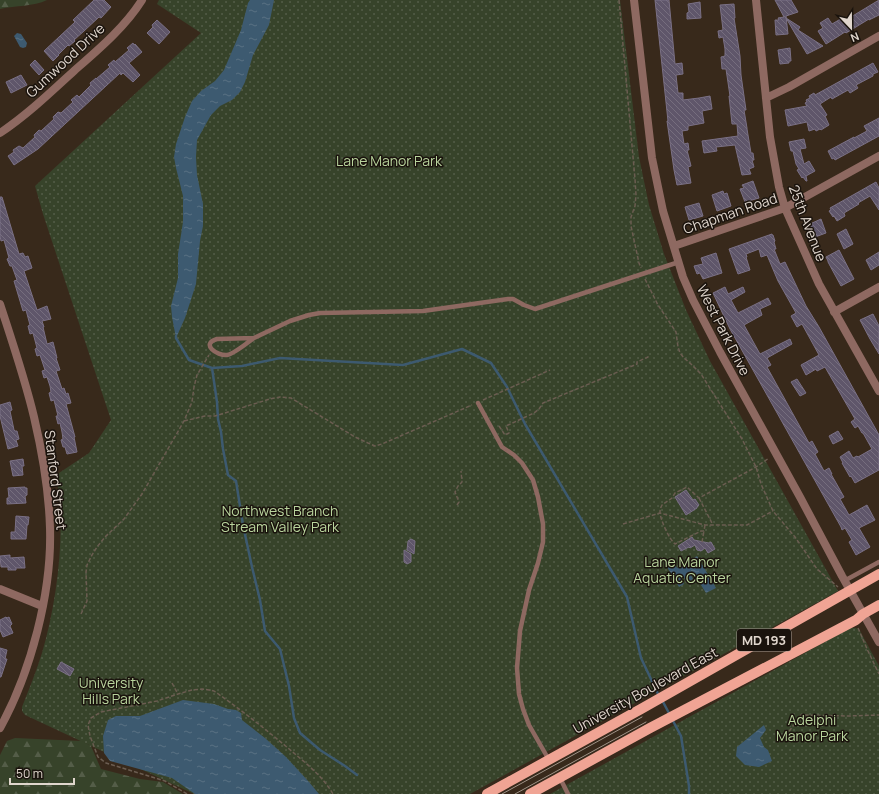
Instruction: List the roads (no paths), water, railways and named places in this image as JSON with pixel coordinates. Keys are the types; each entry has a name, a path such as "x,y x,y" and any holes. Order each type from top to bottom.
{"main road":[{"name":"University Boulevard East","path":"487,794 879,574"},
{"name":"MD 193","path":"530,794 650,728 856,620 863,614 879,606"}],"street":[{"name":"Gumwood Drive","path":"0,133 26,114 94,53 118,29 142,0"},
{"name":"West Park Drive","path":"634,0 652,158 659,197 668,230 684,277 693,300 776,454 840,581 850,591 879,641"},
{"name":"25th Avenue","path":"756,0 770,137 779,186 785,208 818,284 879,391"},
{"path":"766,98 789,87 879,36"},
{"name":"Chapman Road","path":"674,246 785,208 879,156"},
{"path":"834,312 879,287"},
{"name":"Stanford Street","path":"0,304 34,417 44,470 50,527 48,573 37,632 22,680 11,707 0,728"},
{"path":"0,589 42,606"}],"lane":[{"path":"254,338 217,339 211,342 210,348 220,354 229,355 254,338 290,322 309,315 320,313 423,311 508,299 513,299 535,309 679,262"},
{"path":"478,403 502,447 514,455 522,463 533,480 538,497 543,524 543,542 529,590 520,631 517,668 519,694 523,709 529,725 549,760"},
{"path":"840,581 879,562"},
{"path":"560,778 568,794"}],"water":[{"path":"250,0 274,0 269,25 253,55 245,82 240,92 232,100 220,106 211,115 197,140 197,175 203,204 203,226 196,284 185,318 176,338 171,306 178,278 178,254 183,222 183,196 174,157 176,144 192,101 201,91 215,81 224,70 241,30"},
{"path":"17,33 21,34 27,43 26,47 20,47 14,36"},
{"path":"697,556 716,588 706,593 692,571 690,573 693,579 687,583 683,576 680,577 684,584 679,587 664,562 671,558 677,568"},
{"path":"183,700 214,704 236,710 241,713 242,720 286,757 319,794 195,794 172,778 110,761 104,753 103,736 108,720 116,716 140,716"},
{"path":"764,725 766,730 760,738 764,747 768,750 772,761 759,767 745,765 736,756 737,747"}],"waterway":[{"path":"176,336 189,360 212,368 242,366 280,358 403,365 462,349 491,363 507,387 525,424 627,597 641,658 659,696"},
{"path":"212,368 218,419 228,475 236,481 243,525 260,600 265,631 280,649 289,686 294,718 300,733 320,750 357,775"},
{"path":"662,700 670,715"},
{"path":"672,719 681,736 689,794"}],"tram line":[{"path":"502,794 642,717"},
{"path":"515,794 646,722"}],"park label":[{"name":"Lane Manor Park","path":"389,160"},
{"name":"Northwest Branch Stream Valley Park","path":"280,518"},
{"name":"Lane Manor Aquatic Center","path":"682,570"},
{"name":"University Hills Park","path":"111,690"},
{"name":"Adelphi Manor Park","path":"812,728"}]}
